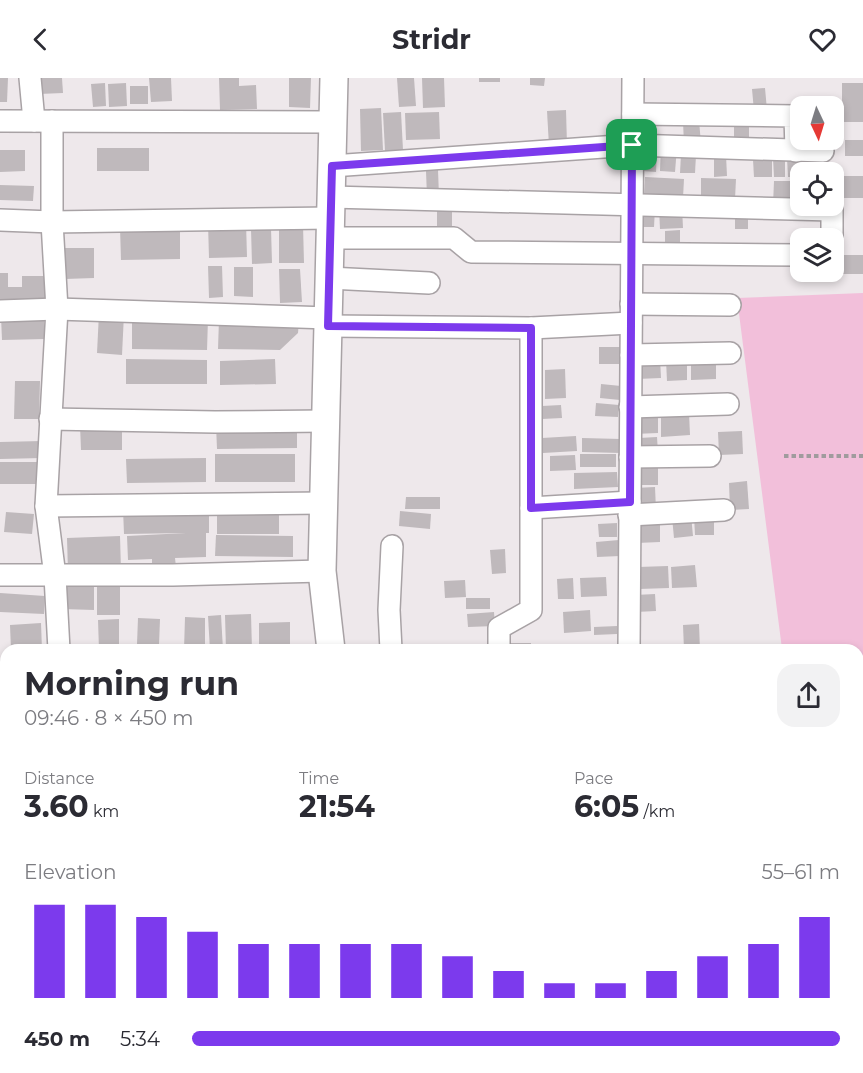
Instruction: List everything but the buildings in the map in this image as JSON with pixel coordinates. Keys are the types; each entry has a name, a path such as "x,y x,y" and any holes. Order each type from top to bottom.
{"street":[{"path":"30,78 43,121 57,309 46,506 55,576 59,644"},
{"path":"330,644 322,571 334,78"},
{"path":"629,644 633,78"},
{"path":"633,114 795,116 796,151"},
{"path":"0,121 332,122"},
{"path":"332,166 632,145 823,151"},
{"path":"0,220 52,222 331,218 632,204 832,210 832,228"},
{"path":"331,218 454,238 471,252 790,255"},
{"path":"329,278 429,283"},
{"path":"0,311 57,309 328,322 531,328 631,314 730,305"},
{"path":"499,644 499,628 531,609 531,328"},
{"path":"631,355 730,353"},
{"path":"630,407 728,404"},
{"path":"50,419 215,422 326,421"},
{"path":"630,457 710,456"},
{"path":"46,506 324,503"},
{"path":"531,508 724,510"},
{"path":"391,644 389,610 392,546"},
{"path":"0,575 322,571"}],"path":[{"path":"784,456 863,456"}],"shaded area":[{"path":"863,293 863,644 781,644 737,298"}],"route":[{"path":"632,145 630,502 531,508 531,328 328,326 332,166 632,145"}]}
